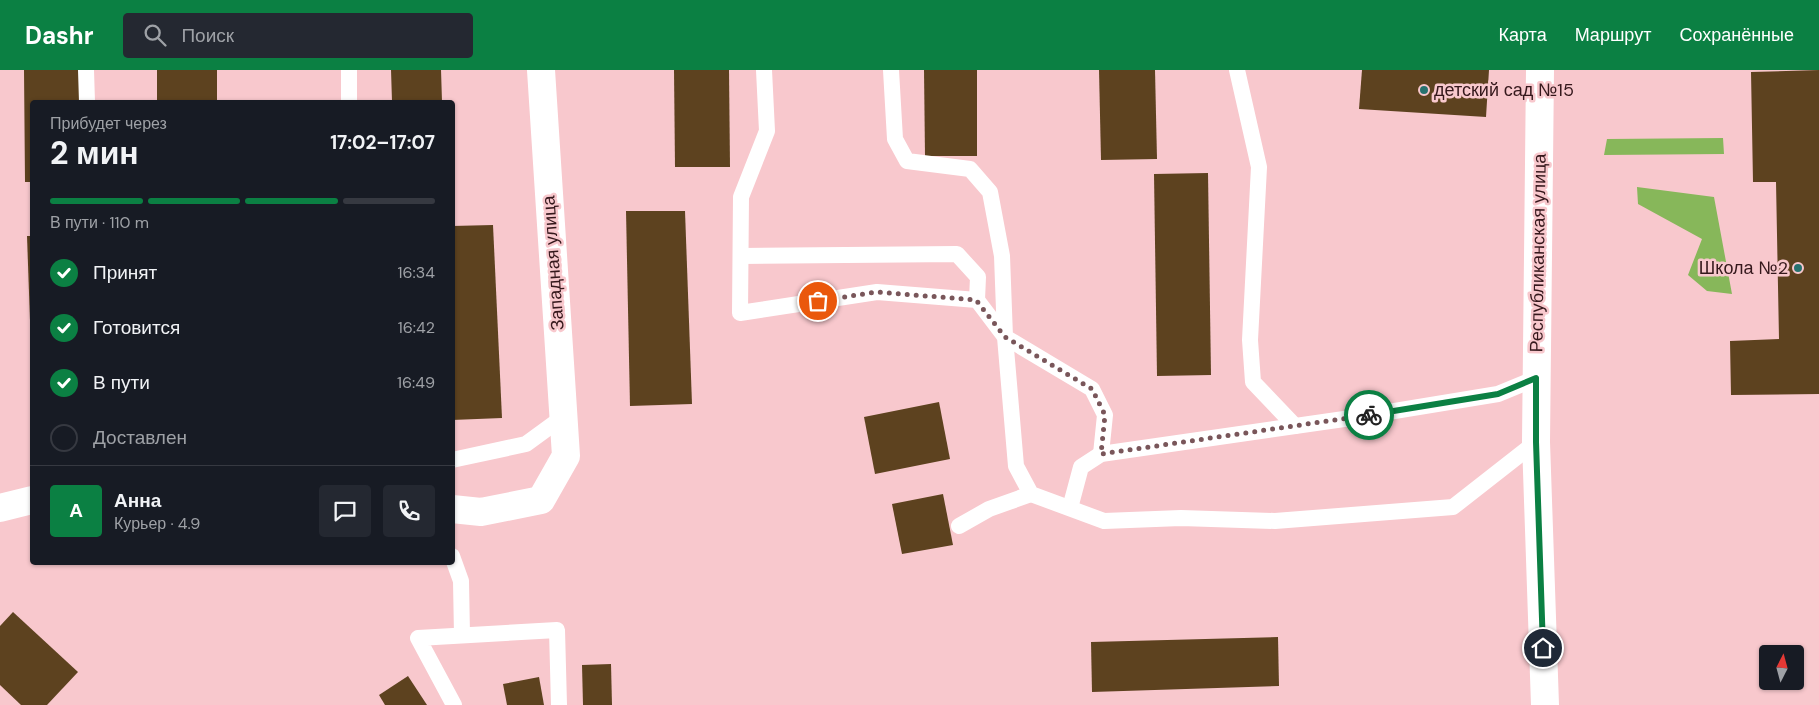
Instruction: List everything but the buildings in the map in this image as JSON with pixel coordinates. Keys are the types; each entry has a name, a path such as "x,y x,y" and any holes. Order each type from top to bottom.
{"street":[{"name":"Западная улица","path":"455,510 480,512 541,500 566,456 541,70"},
{"name":"Республиканская улица","path":"1540,70 1536,442 1546,705"},
{"path":"0,508 30,500"}],"lane":[{"path":"86,70 88,100"},
{"path":"349,70 349,100"},
{"path":"764,70 766,131 741,197 740,313 877,292 976,300"},
{"path":"891,70 895,139 907,161 970,169 990,192 1002,256 1005,337 1016,466 1031,494"},
{"path":"1237,70 1259,168 1250,340 1253,382 1295,426"},
{"path":"740,256 957,254 978,277 976,300 1005,337 1092,389 1105,415 1101,454"},
{"path":"1070,508 1081,467 1101,454 1498,394 1536,378"},
{"path":"455,459 526,444 563,418"},
{"path":"959,526 989,509 1031,494 1104,521 1181,518 1275,521 1453,507 1536,442"},
{"path":"455,564 461,580 462,635"},
{"path":"454,705 418,638 557,630 559,705"}],"green space":[{"path":"1723,138 1724,154 1604,155 1607,139"},
{"path":"1637,187 1714,197 1732,294 1707,291 1688,275 1702,239 1638,204"}],"way so far":[{"path":"818,301 877,292 976,300 1005,337 1092,389 1105,415 1101,454 1369,415"}],"place":[{"name":"детский сад №15","path":"1424,90"},
{"name":"Школа №2","path":"1798,268"}],"route":[{"path":"1369,415 1498,394 1536,378 1536,442 1543,648"}]}
